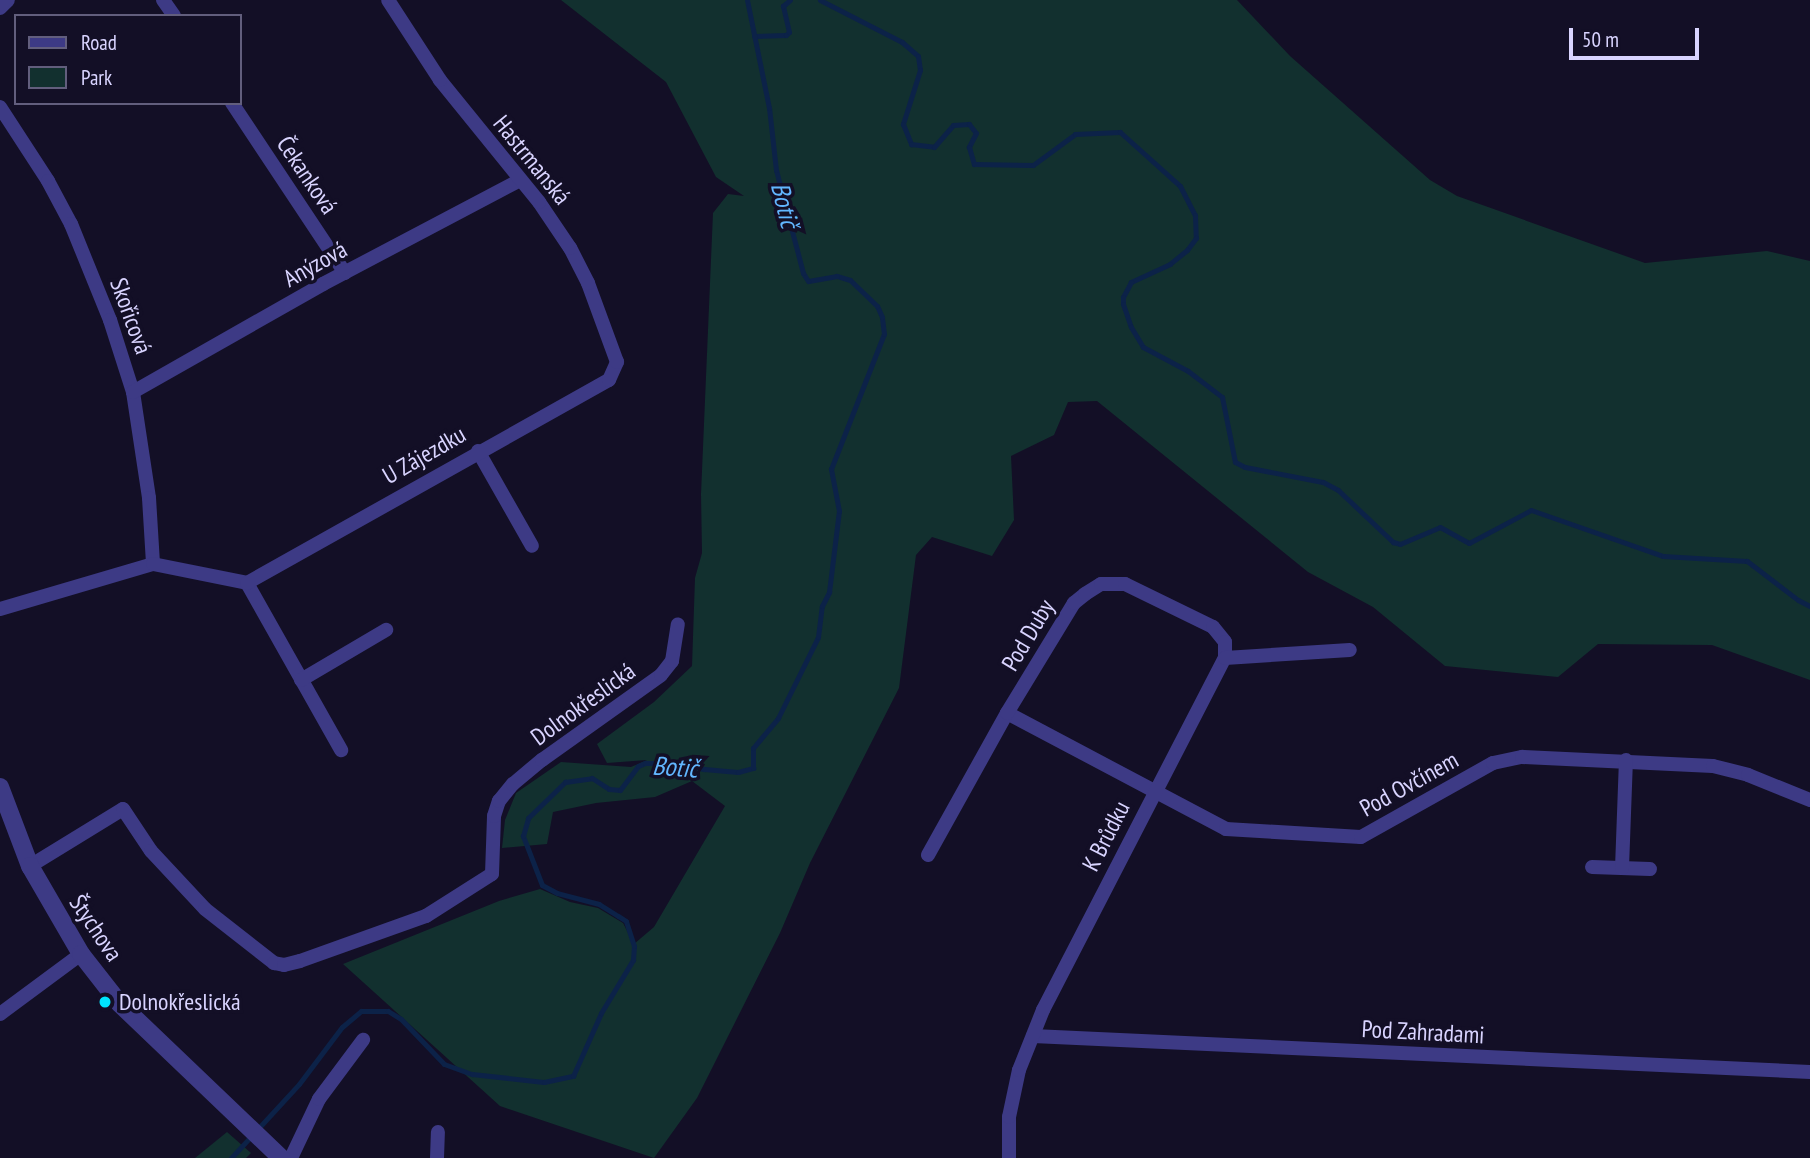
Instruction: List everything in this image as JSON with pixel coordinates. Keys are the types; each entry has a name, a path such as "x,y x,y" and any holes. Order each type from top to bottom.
{"street":[{"path":"0,8 8,0"},
{"name":"Hastrmanská","path":"388,0 440,79 539,202 570,248 588,283 617,362"},
{"name":"Čekanková","path":"233,105 345,272"},
{"name":"Skořicová","path":"0,107 48,181 71,224 110,320 133,392 149,498 153,564"},
{"name":"Anýzová","path":"133,392 345,272 520,180"},
{"name":"U Zájezdku","path":"247,583 478,451 609,380 617,362"},
{"path":"478,451 533,546"},
{"path":"0,609 153,564 247,583 341,750"},
{"name":"Pod Duby","path":"928,855 1007,713 1074,603 1101,584 1125,584 1213,627 1225,642 1226,658"},
{"name":"Dolnokřeslická","path":"30,866 123,809 152,851 205,909 274,963 284,965 300,961 426,916 492,874 494,816 499,801 513,784 542,760 661,676 672,662 678,624"},
{"path":"302,680 386,630"},
{"path":"1226,658 1350,650"},
{"name":"K Brůdku","path":"1010,1158 1009,1117 1019,1070 1043,1010 1226,658"},
{"name":"Pod Ovčínem","path":"1007,713 1226,829 1361,837 1493,763 1522,757 1713,766 1748,775 1810,800"},
{"path":"1622,868 1626,760"},
{"name":"Štychova","path":"0,787 30,866 81,954 120,1004 283,1157"},
{"path":"1592,867 1650,869"},
{"path":"0,1014 81,954"},
{"name":"Pod Zahradami","path":"1033,1036 1810,1072"},
{"path":"283,1157 319,1099 363,1040"},
{"path":"437,1158 438,1132"}],"green space":[{"path":"561,0 1237,0 1290,56 1430,180 1457,196 1645,263 1767,251 1810,261 1810,680 1712,645 1598,644 1558,677 1445,666 1373,607 1308,572 1097,401 1068,402 1054,435 1011,456 1014,520 992,556 932,537 916,555 899,688 810,863 780,933 697,1098 654,1158 500,1106 343,964 499,901 540,889 570,902 598,908 623,923 634,944 654,927 725,806 692,781 655,797 596,803 553,812 547,844 502,848 505,820 516,793 561,762 631,767 647,760 607,763 597,744 654,702 692,666 695,578 702,553 701,494 713,213 728,194 744,196 716,177 666,82"},
{"path":"227,1132 251,1153 246,1158 195,1158"}],"waterway":[{"name":"Botič","path":"231,1158 299,1084 342,1027 361,1011 388,1011 401,1019 444,1064 472,1074 544,1082 573,1076 601,1013 633,960 634,946 626,921 599,904 557,893 542,885 523,836 528,818 565,782 592,778 609,789 620,790 638,766 645,763 681,763 704,769 738,772 753,768 753,748 778,718 818,637 822,606 829,592 839,511 831,469 884,334 882,317 877,306 850,280 837,276 808,281 803,273 776,170 769,108 747,0"},
{"path":"754,36 786,35 789,32 783,6 790,0"},
{"path":"820,0 902,42 918,56 920,70 903,124 911,144 934,147 953,125 969,124 976,133 969,147 974,164 1033,165 1075,134 1120,132 1180,186 1195,215 1196,238 1187,250 1170,264 1131,282 1123,297 1123,304 1131,327 1143,347 1188,371 1222,397 1235,462 1245,467 1323,482 1338,490 1393,542 1400,544 1440,527 1469,543 1531,510 1663,556 1747,561 1810,606"}],"place":[{"name":"Dolnokřeslická","path":"105,1002"}]}
